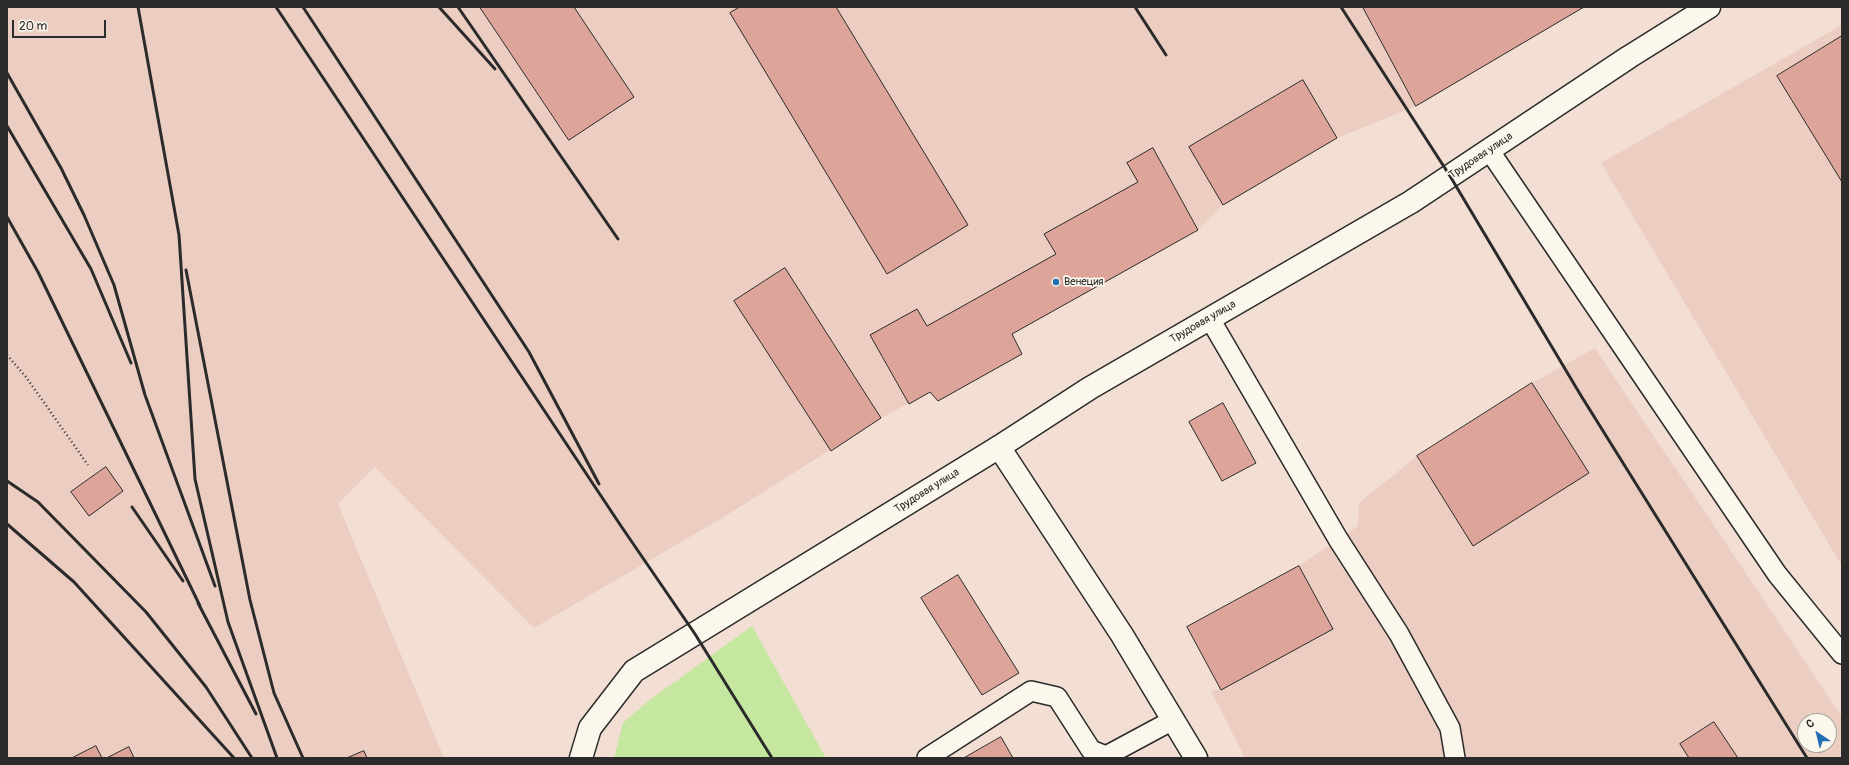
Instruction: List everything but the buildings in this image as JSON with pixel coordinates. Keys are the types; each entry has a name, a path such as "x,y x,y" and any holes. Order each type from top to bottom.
{"main road":[{"name":"Трудовая улица","path":"580,758 590,728 634,671 999,447 1090,388 1411,202 1629,57 1709,7"},
{"path":"999,447 1122,635 1196,758"}],"lane":[{"path":"1489,150 1777,574 1842,654"},
{"path":"1210,318 1338,540 1399,634 1450,728 1455,758"},
{"path":"927,758 1031,691 1057,697 1091,750 1106,756 1173,720"}],"path":[{"path":"7,355 26,376 88,465"}],"shaded area":[{"path":"7,7 1584,7 1416,106 1337,138 1223,205 1198,230 1012,334 1022,354 938,401 930,392 881,418 722,518 534,628 375,467 338,504 444,758 7,758"},
{"path":"1842,25 1842,566 1601,163"},
{"path":"1595,348 1842,717 1842,758 1245,758 1211,691 1221,689 1187,627 1299,566 1358,526 1359,503 1417,456 1532,383"}],"green space":[{"path":"752,626 826,758 614,758 623,723 647,702"}],"railway":[{"path":"138,7 179,235 195,479 228,622 277,758"},
{"path":"276,7 621,526 695,634 772,758"},
{"path":"303,7 529,352 599,484"},
{"path":"439,7 495,69"},
{"path":"458,7 618,239"},
{"path":"1135,7 1166,55"},
{"path":"1341,7 1450,176 1580,394 1807,758"},
{"path":"7,73 61,168 84,215 114,285 145,395 215,586"},
{"path":"7,126 91,269 131,363"},
{"path":"7,217 38,272 200,606"},
{"path":"186,270 250,600 274,693 303,758"},
{"path":"7,481 38,502 146,612 206,687 252,758"},
{"path":"132,507 183,581"},
{"path":"7,524 74,582 234,758"},
{"path":"198,603 256,714"}],"place":[{"name":"Венеция","path":"1056,282"}]}
